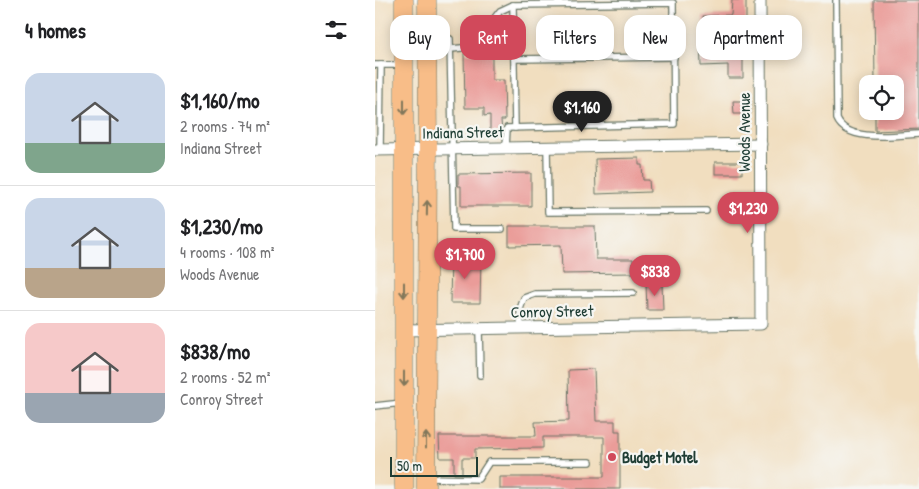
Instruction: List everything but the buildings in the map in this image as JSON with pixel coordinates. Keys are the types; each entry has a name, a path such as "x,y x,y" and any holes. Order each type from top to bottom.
{"main road":[{"path":"404,0 404,489"},
{"path":"427,0 427,15"},
{"path":"426,484 427,60"}],"street":[{"name":"Woods Avenue","path":"760,0 761,324"},
{"name":"Indiana Street","path":"377,150 761,144"},
{"name":"Conroy Street","path":"404,330 761,324"}],"lane":[{"path":"836,0 837,119 840,126 847,131 864,136 919,134"},
{"path":"451,49 472,48 500,11 513,5 673,3 673,15"},
{"path":"513,5 513,15"},
{"path":"450,40 454,229 502,229"},
{"path":"526,59 624,58"},
{"path":"514,60 515,128"},
{"path":"506,148 507,128 674,124 674,60"},
{"path":"377,150 378,65 404,65"},
{"path":"547,147 548,212 706,211"},
{"path":"521,328 520,309 524,298 535,294 633,293"},
{"path":"479,329 480,376"},
{"path":"375,406 404,403"},
{"path":"426,484 478,479 489,462 589,462"}],"place":[{"name":"Budget Motel","path":"612,457"}]}
